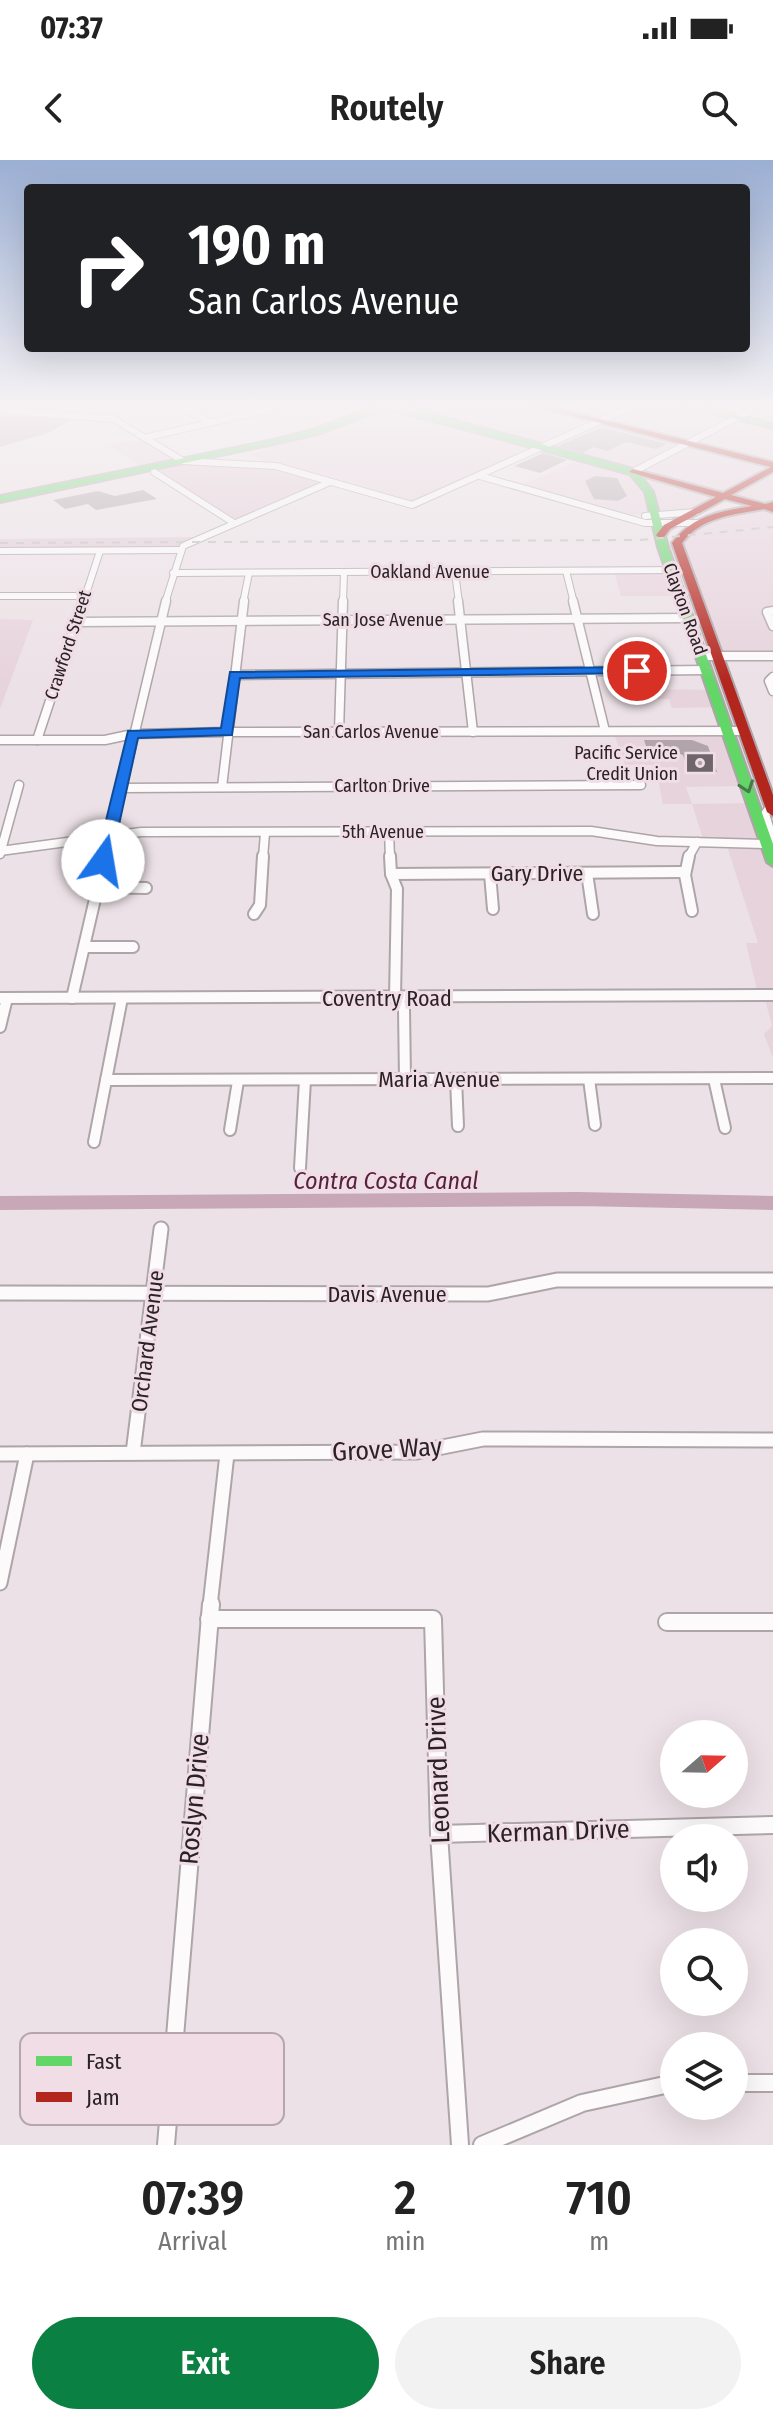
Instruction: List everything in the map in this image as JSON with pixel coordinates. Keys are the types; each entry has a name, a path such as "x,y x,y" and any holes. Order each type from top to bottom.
{"main road":[{"path":"0,502 27,497"},
{"name":"Clayton Road","path":"650,497 735,731 773,862"},
{"path":"717,497 770,508"},
{"path":"697,517 722,498"},
{"path":"661,525 770,508"},
{"name":"Clayton Road","path":"697,517 682,532 677,543 679,570 689,618 709,661"},
{"name":"Clayton Road","path":"735,731 771,803"}],"street":[{"path":"193,497 234,523"},
{"path":"72,998 160,621 181,550 183,546 296,497"},
{"path":"382,497 412,505 432,497"},
{"path":"554,497 661,525"},
{"path":"0,551 181,550"},
{"name":"Crawford Street","path":"37,740 100,551"},
{"name":"Oakland Avenue","path":"173,573 679,570"},
{"path":"566,571 605,731"},
{"path":"339,732 344,572"},
{"path":"455,572 473,732"},
{"path":"222,787 240,620 249,573"},
{"path":"0,596 83,596"},
{"path":"773,611 767,612 773,626"},
{"name":"San Jose Avenue","path":"77,622 689,618"},
{"path":"235,675 590,671 773,656"},
{"path":"773,677 769,681 773,691"},
{"name":"San Carlos Avenue","path":"0,740 105,740 133,734 227,732 735,731"},
{"path":"0,852 19,785"},
{"name":"Carlton Drive","path":"122,788 641,785"},
{"path":"770,845 772,837 765,814 771,803"},
{"path":"389,831 391,874 397,889 395,998 404,1009 405,1078"},
{"name":"5th Avenue","path":"0,852 52,848 109,834 389,831 591,831 657,841 770,845"},
{"path":"254,914 260,905 265,833"},
{"path":"692,911 683,872 697,842"},
{"name":"Gary Drive","path":"391,874 683,872"},
{"path":"587,873 593,914"},
{"path":"490,874 493,909"},
{"path":"98,887 146,888"},
{"path":"84,947 133,947"},
{"name":"Coventry Road","path":"3,998 773,995"},
{"path":"0,1027 3,998"},
{"path":"94,1142 122,998"},
{"name":"Maria Avenue","path":"106,1080 773,1078"},
{"path":"456,1079 458,1126"},
{"path":"589,1079 595,1125"},
{"path":"714,1079 725,1128"},
{"path":"300,1168 305,1080"},
{"path":"230,1130 238,1081"},
{"name":"Orchard Avenue","path":"133,1453 161,1229"},
{"name":"Davis Avenue","path":"0,1293 488,1294 557,1280 773,1280"},
{"name":"Grove Way","path":"0,1454 417,1452 483,1439 773,1440"},
{"path":"0,1583 27,1454"},
{"name":"Roslyn Drive","path":"175,2033 209,1619 227,1454"},
{"name":"Leonard Drive","path":"209,1619 433,1619 439,1834 460,2145"},
{"path":"667,1622 773,1622"},
{"name":"Kerman Drive","path":"439,1834 773,1825"},
{"path":"748,2083 773,2083"},
{"path":"482,2145 582,2103 660,2086"},
{"name":"Roslyn Drive","path":"166,2145 168,2125"}],"shaded area":[{"path":"193,497 296,497 234,523"},
{"path":"391,497 435,497 419,504"},
{"path":"555,497 773,497 773,656 717,656 677,543 697,523 761,509 722,498 696,512 613,513"},
{"path":"201,537 181,550 0,551 0,539"},
{"path":"614,571 671,571 681,596 621,596"},
{"path":"0,619 33,620 0,709"},
{"path":"650,689 714,690 719,707 672,708 669,699 653,699"},
{"path":"613,731 727,731 747,786 686,787 692,804 663,804 655,765 625,765"},
{"path":"752,803 773,862 773,1058 764,1034 772,1026 764,995 758,995 746,943 758,943 726,843 704,842 692,804"}],"building":[{"path":"70,497 157,499 96,510 88,504 65,509 53,500"},
{"path":"593,497 626,497 618,501"},
{"name":"Pacific Service Credit Union","path":"644,740 692,740 708,746 717,772 688,772 683,755 648,752"}],"waterway":[{"name":"Contra Costa Canal","path":"0,1203 578,1199 773,1203"}],"railway":[{"path":"0,543 640,540 773,527"}],"traffic: fast":[{"path":"0,499 11,497"},
{"path":"650,497 663,547 773,862"}],"traffic: jam":[{"path":"661,535 667,527 722,497"},
{"path":"726,497 773,509"},
{"path":"773,505 707,519 695,524 677,543 773,812"}],"place":[{"name":"Pacific Service Credit Union","path":"700,763"}],"route":[{"path":"103,861 133,734 227,732 235,675 637,671"}]}
